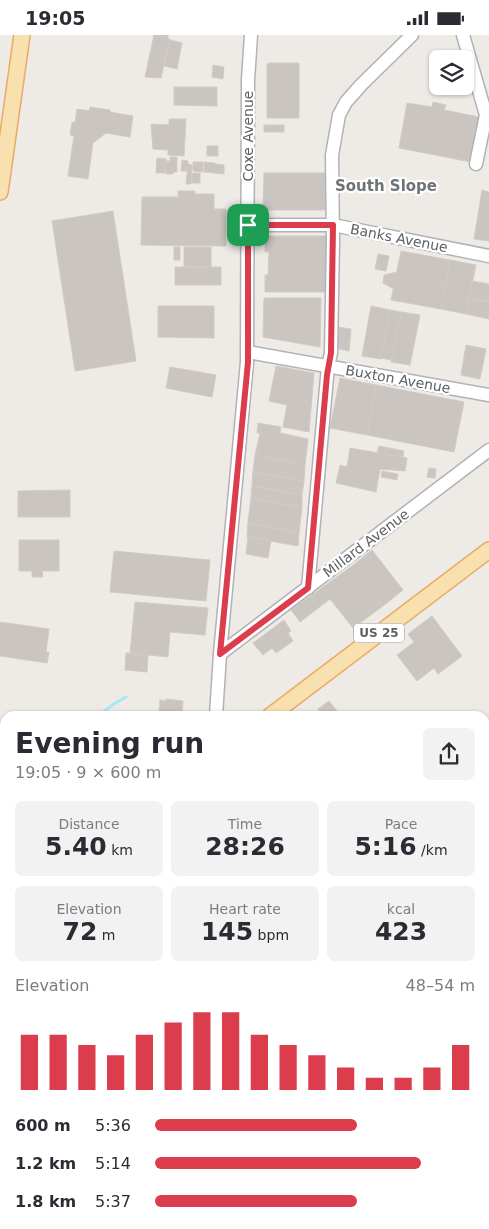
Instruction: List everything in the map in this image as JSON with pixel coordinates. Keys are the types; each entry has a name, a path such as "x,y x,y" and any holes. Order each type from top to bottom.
{"main road":[{"path":"0,192 22,35"},
{"name":"US 25","path":"277,711 489,549"}],"street":[{"name":"Coxe Avenue","path":"216,711 248,351 248,80 251,35"},
{"path":"308,588 328,366 331,353 332,155 339,115 346,101 412,35"},
{"path":"463,35 486,115 476,165"},
{"name":"Banks Avenue","path":"248,225 333,225 489,255"},
{"name":"Buxton Avenue","path":"248,351 489,395"},
{"name":"Millard Avenue","path":"220,654 489,450"}],"building":[{"path":"154,35 168,35 168,39 170,39 161,78 145,77"},
{"path":"170,40 182,43 177,69 164,66"},
{"path":"299,63 299,118 267,118 267,64"},
{"path":"213,65 224,67 223,79 212,77"},
{"path":"174,87 217,87 217,106 174,105"},
{"path":"433,102 446,105 444,110 479,117 471,162 399,148 407,103 432,107"},
{"path":"90,107 133,116 130,137 106,133 93,143 88,179 68,176 74,136 70,135 72,122 75,123 77,109 89,111"},
{"path":"169,119 186,119 184,156 168,155 168,150 153,149 151,124 169,125"},
{"path":"264,125 284,125 284,132 264,132"},
{"path":"207,146 218,146 218,156 207,156"},
{"path":"170,157 177,157 177,172 166,174 166,161 170,161"},
{"path":"157,158 166,159 165,173 156,173"},
{"path":"182,160 188,161 188,171 181,171"},
{"path":"193,162 203,162 203,172 193,171"},
{"path":"204,162 224,165 224,174 204,172"},
{"path":"188,164 192,165 191,184 186,184"},
{"path":"192,173 200,173 200,183 192,183"},
{"path":"264,173 325,173 325,210 263,210"},
{"path":"482,190 489,192 489,241 474,239"},
{"path":"178,191 195,191 195,194 214,194 214,209 226,209 226,246 141,245 142,197 178,197"},
{"path":"113,211 136,361 75,371 52,221"},
{"path":"265,236 328,236 328,292 265,292 265,275 268,275 269,252 265,252"},
{"path":"174,247 180,247 180,260 174,260"},
{"path":"184,247 211,247 211,267 184,267"},
{"path":"401,251 450,260 441,309 391,300"},
{"path":"378,254 389,256 386,271 375,269"},
{"path":"450,260 476,265 466,314 441,309"},
{"path":"175,267 221,267 221,285 175,285"},
{"path":"397,272 394,289 383,283 384,275"},
{"path":"472,281 489,284 489,302 469,298"},
{"path":"264,298 321,298 320,347 263,337"},
{"path":"469,298 489,302 489,319 466,314"},
{"path":"158,306 214,306 214,338 158,337"},
{"path":"371,306 390,310 381,359 362,356"},
{"path":"390,310 401,312 392,360 381,358"},
{"path":"401,312 420,315 410,365 391,362"},
{"path":"337,327 351,329 349,351 336,348"},
{"path":"466,345 486,349 480,379 461,375"},
{"path":"276,366 314,373 309,432 283,427 287,405 269,401"},
{"path":"170,367 216,375 212,397 166,388"},
{"path":"340,378 376,385 367,435 330,428"},
{"path":"376,385 464,402 454,452 367,435"},
{"path":"258,423 281,427 280,433 308,439 305,465 255,455 260,433 257,433"},
{"path":"379,446 404,451 403,457 377,453"},
{"path":"350,448 407,458 405,471 380,469 376,492 336,483 340,465 347,467"},
{"path":"255,455 305,465 304,481 253,472"},
{"path":"429,468 436,469 435,478 427,477"},
{"path":"382,471 398,474 397,480 381,477"},
{"path":"253,472 304,481 302,495 252,486"},
{"path":"252,486 302,495 302,508 251,498"},
{"path":"70,490 70,517 18,517 18,491"},
{"path":"251,498 302,508 299,533 248,523"},
{"path":"248,523 299,533 298,546 247,537"},
{"path":"248,537 271,541 268,558 246,554"},
{"path":"19,540 59,540 59,571 42,571 43,577 32,577 32,571 19,571"},
{"path":"372,550 403,590 383,606 352,566"},
{"path":"114,551 210,560 206,601 110,592"},
{"path":"352,566 383,606 353,628 330,599 300,622 291,610"},
{"path":"135,602 208,608 205,635 170,632 168,657 130,653"},
{"path":"432,616 462,656 438,674 434,668 417,681 397,655 414,642 408,634"},
{"path":"284,620 291,631 288,633 293,641 276,653 272,648 263,655 253,643"},
{"path":"0,622 49,629 46,652 49,652 47,663 0,656"},
{"path":"126,653 148,655 147,672 125,670"},
{"path":"166,699 183,701 182,711 159,711 160,700 166,701"},
{"path":"329,701 337,711 319,711 318,709"}],"waterway":[{"path":"105,711 126,697"}],"district":[{"name":"South Slope","path":"386,186"}],"route":[{"path":"248,225 333,225 331,353 327,375 308,588 220,654 248,362 248,225"}]}
